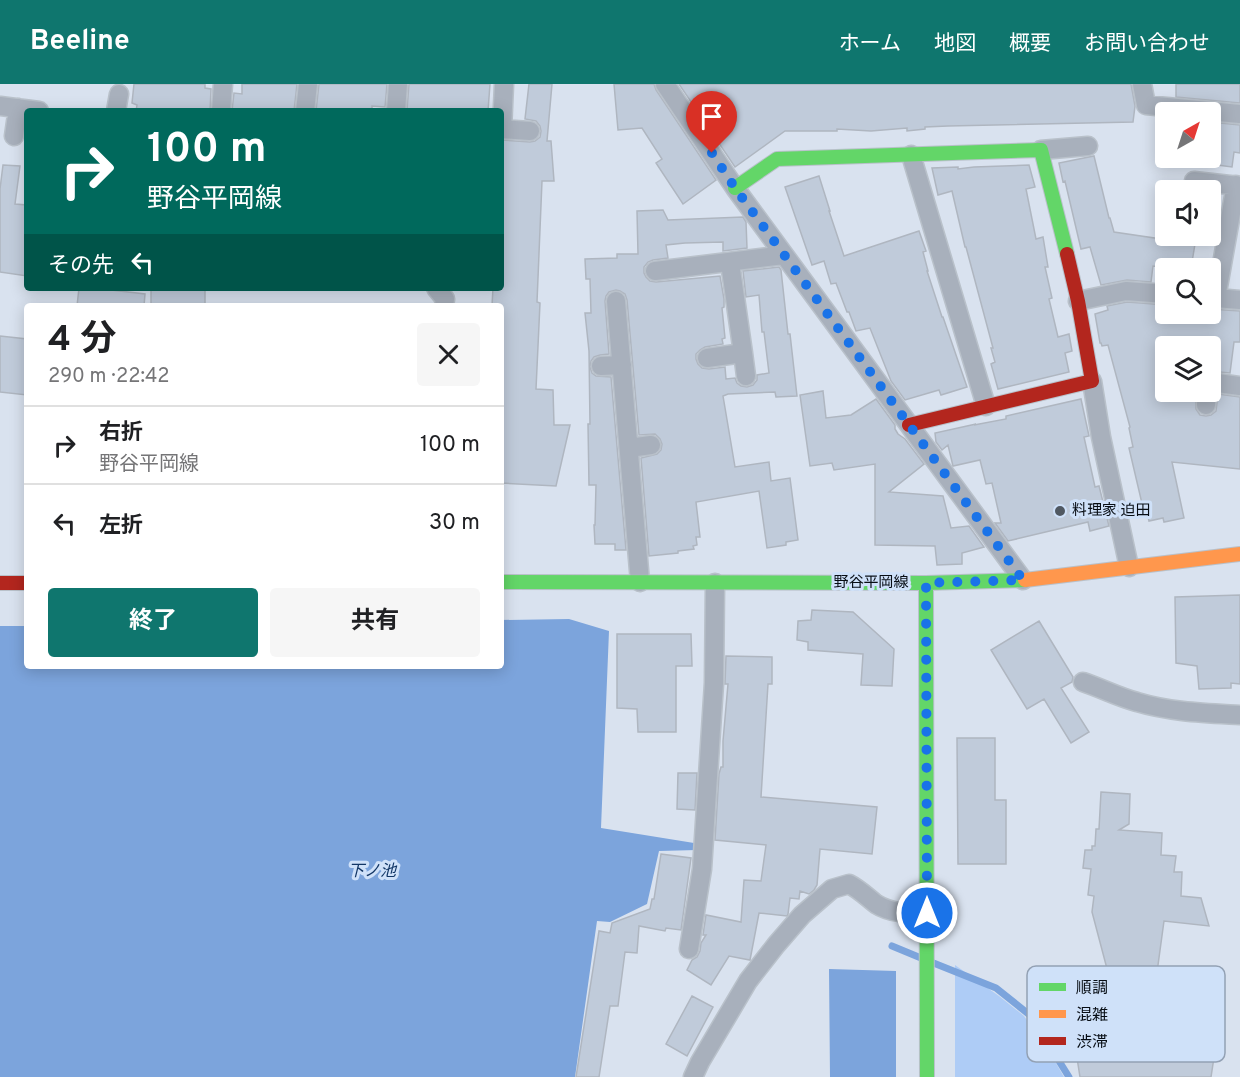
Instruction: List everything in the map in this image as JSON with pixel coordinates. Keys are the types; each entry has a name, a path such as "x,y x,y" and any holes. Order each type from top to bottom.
{"street":[{"path":"221,108 223,84"},
{"path":"305,108 308,84"},
{"path":"396,108 398,84"},
{"path":"503,108 504,84"},
{"path":"665,84 735,188 1023,580"},
{"path":"1142,84 1146,105 1240,114"},
{"path":"14,136 9,107 24,109"},
{"path":"504,129 530,131"},
{"path":"735,188 777,159 1041,150 1088,146"},
{"path":"1041,150 1078,301 1101,437 1129,567"},
{"path":"911,155 986,406"},
{"path":"1221,184 1238,186 1221,262"},
{"path":"655,271 784,255"},
{"path":"730,263 746,376"},
{"path":"1078,301 1126,291 1155,293"},
{"path":"1221,299 1240,300"},
{"path":"616,301 640,582"},
{"path":"707,358 743,353"},
{"path":"601,366 622,365"},
{"path":"909,425 1092,381"},
{"path":"1221,383 1240,386"},
{"path":"629,448 651,446"},
{"name":"野谷平岡線","path":"504,582 926,583 1023,580 1240,554"},
{"path":"0,583 24,583"},
{"path":"689,949 702,869 714,683 716,583"},
{"path":"926,583 927,1077"},
{"path":"1083,682 1136,702 1164,708 1240,715"},
{"path":"693,1077 748,981 802,915 832,889 849,884 877,904 896,912 927,913"}],"shaded area":[{"path":"955,965 1024,1016 1027,1020 1027,1062 1055,1062 1064,1077 955,1077"}],"water":[{"name":"下ノ池","path":"569,619 609,631 601,828 694,843 697,850 659,851 647,904 610,922 597,921 575,1077 0,1077 0,626 24,626 24,669 504,669 504,620"},
{"path":"829,969 896,971 896,1077 830,1077"}],"building":[{"path":"134,84 205,84 205,88 211,89 210,108 136,108 137,105 132,103"},
{"path":"242,84 297,84 294,108 232,108 234,93 242,94"},
{"path":"319,84 387,84 385,107 316,108"},
{"path":"409,84 490,84 488,108 407,108"},
{"path":"529,84 552,84 547,141 551,141 554,181 542,181 536,389 553,390 554,425 570,425 556,486 504,483 504,303 492,303 493,291 504,291 504,140 530,142 540,137 540,126 536,121 525,119"},
{"path":"614,84 654,84 716,180 683,204 656,163 662,159 642,128 618,130"},
{"path":"679,84 1131,84 1135,106 1133,122 948,126 907,131 907,128 871,131 837,129 837,131 785,131 735,167"},
{"path":"1176,84 1240,84 1240,103 1176,97"},
{"path":"1221,123 1240,125 1240,153 1234,152 1232,167 1221,166"},
{"path":"1094,156 1114,232 1155,238 1155,246 1195,246 1193,258 1155,258 1151,282 1127,280 1101,285 1090,247 1081,249 1059,163"},
{"path":"3,165 20,166 15,204 24,205 24,276 0,272 0,189"},
{"path":"1029,165 1035,187 1026,189 1036,239 1043,237 1048,267 1045,267 1052,298 1049,299 1058,337 1069,334 1072,351 1065,353 1069,372 998,389 991,364 995,362 991,348 993,348 952,191 938,195 932,168 958,167 958,169"},
{"path":"819,176 844,256 919,231 926,251 923,252 927,271 967,387 941,395 939,390 905,400 891,381 870,328 856,331 836,283 831,284 824,261 812,265 785,187"},
{"path":"663,210 668,220 743,217 746,222 747,248 723,251 723,242 666,245 668,258 653,260 644,267 646,277 656,282 720,276 724,299 722,308 725,338 722,339 723,344 705,347 696,354 698,364 702,368 725,367 726,379 735,378 741,386 747,387 753,385 757,380 757,375 769,373 759,295 746,297 743,271 779,267 781,270 797,396 776,397 775,392 723,396 735,467 769,462 771,481 790,478 798,540 786,542 786,545 767,548 759,491 696,502 700,537 696,537 697,545 693,546 694,549 649,556 641,458 657,454 662,444 655,434 639,435 627,300 625,294 616,290 609,292 605,301 609,354 594,357 590,367 596,376 611,377 626,550 615,550 615,544 595,544 596,485 589,485 589,351 585,313 591,313 590,279 586,279 585,259 617,258 617,254 638,254 637,211"},
{"path":"79,291 120,291 145,294 144,303 77,303"},
{"path":"151,291 205,291 205,303 151,303"},
{"path":"1127,302 1155,304 1155,324 1221,324 1221,310 1240,311 1240,342 1234,342 1230,373 1221,372 1221,336 1155,336 1155,402 1196,402 1196,409 1200,415 1206,416 1216,411 1217,402 1221,402 1221,394 1240,397 1240,469 1172,462 1184,518 1164,522 1163,518 1149,521 1147,512 1144,512 1129,448 1133,447 1130,427 1108,345 1102,346 1100,343 1095,314 1108,310 1107,306"},
{"path":"0,336 24,339 24,395 0,392"},
{"path":"823,391 826,418 851,415 876,399 895,425 898,434 905,439 924,464 889,492 943,496 951,528 969,526 984,547 962,553 962,564 937,565 935,546 875,545 875,464 834,470 832,463 810,466 800,395"},
{"path":"1081,399 1089,436 1084,437 1095,487 1099,486 1109,526 1090,531 1088,522 1008,541 995,523 1001,523 992,483 986,484 980,460 953,466 948,445 942,450 936,442 935,433 1006,419 1006,416"},
{"path":"1240,595 1240,684 1231,683 1231,688 1199,689 1197,666 1176,663 1175,597"},
{"path":"812,610 853,612 894,649 892,686 861,685 863,654 808,650 808,642 797,640 798,621 811,620"},
{"path":"1039,621 1073,677 1072,682 1061,688 1089,732 1071,743 1044,699 1027,709 991,650"},
{"path":"617,634 691,634 692,666 676,666 676,732 638,732 637,709 617,708"},
{"path":"726,656 772,657 772,684 768,684 761,797 877,807 872,854 820,849 817,885 814,890 809,894 800,891 799,899 790,898 787,916 759,913 750,960 729,956 711,985 687,970 692,960 697,957 706,935 703,935 706,915 741,922 744,880 761,881 766,845 715,840 719,774 723,767 728,684 725,684"},
{"path":"957,738 995,738 995,800 1006,800 1006,864 958,864"},
{"path":"678,773 697,773 695,810 677,809"},
{"path":"1101,792 1130,794 1129,824 1119,830 1162,833 1161,855 1176,856 1174,872 1182,872 1181,896 1201,898 1209,926 1164,921 1158,966 1106,966 1092,912 1094,896 1088,895 1091,869 1083,868 1085,850 1092,850 1092,846 1095,846 1096,829 1099,829"},
{"path":"661,854 691,858 681,930 666,928 665,931 639,926 637,953 625,952 618,1006 610,1006 599,1077 576,1077 599,931 610,933 612,923 650,909 652,899 654,899"},
{"path":"692,996 713,1007 687,1056 666,1044"},
{"path":"1078,1062 1213,1062 1211,1077 1080,1077"}],"waterway":[{"path":"892,946 921,958"},
{"path":"931,962 996,988 1027,1013"},
{"path":"1060,1062 1069,1077"}],"traffic: fast":[{"path":"735,188 777,159 1041,150 1067,254"},
{"path":"504,582 926,583 1025,580"},
{"path":"926,583 927,1077"}],"traffic: slow":[{"path":"1025,580 1240,554"}],"traffic: jam":[{"path":"909,425 1092,381 1067,254"},
{"path":"0,583 24,583"}],"place":[{"name":"料理家 迫田","path":"1060,511"}],"route":[{"path":"712,153 735,188 1023,580 926,583 927,913"}]}
